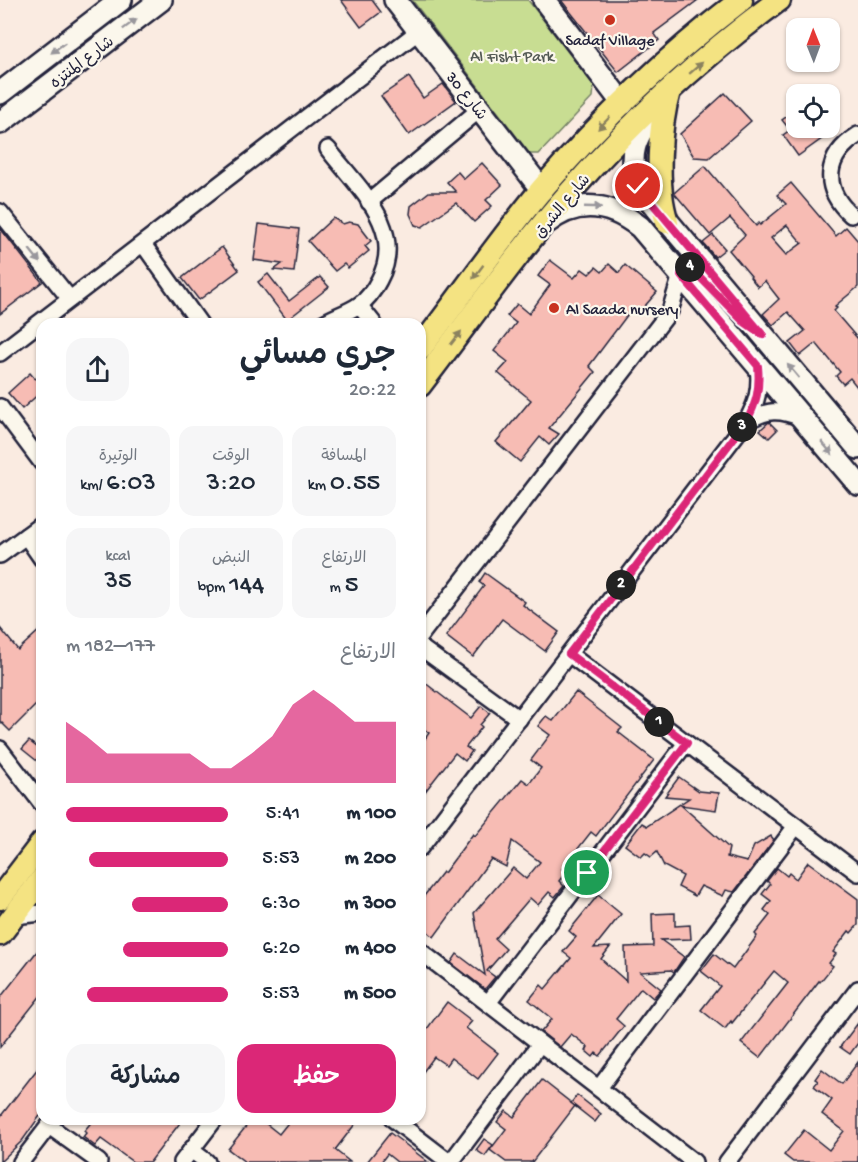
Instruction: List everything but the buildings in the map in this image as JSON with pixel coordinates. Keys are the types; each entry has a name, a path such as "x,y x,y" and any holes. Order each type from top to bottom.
{"main road":[{"name":"شارع الشرق","path":"426,341 542,190 623,104 686,45 741,0"},
{"name":"شارع الشرق","path":"426,377 541,228 601,158 666,93 779,0"},
{"path":"666,93 660,186 667,222"},
{"path":"0,898 36,851"},
{"path":"6,927 36,887"}],"street":[{"name":"شارع المنتزه","path":"0,93 121,0"},
{"name":"شارع المنتزه","path":"0,123 161,0"},
{"name":"شارع 30","path":"396,0 542,190"},
{"path":"544,0 623,104"},
{"path":"45,318 419,31"},
{"path":"369,202 480,110"},
{"path":"855,219 835,196 830,171 841,148 858,135"},
{"path":"328,149 378,214 388,241 388,256 375,287 359,305 334,318"},
{"path":"541,228 555,216 572,209 590,206 609,208 626,216 640,227 858,484"},
{"path":"0,212 70,299"},
{"path":"667,222 858,448"},
{"path":"142,244 196,318"},
{"path":"426,617 670,311 683,269 690,267 743,321 763,335"},
{"path":"670,311 686,304 703,301"},
{"path":"359,305 369,318"},
{"path":"0,353 36,325"},
{"path":"426,840 746,422 754,409 758,395 760,381 758,366"},
{"path":"0,407 36,455"},
{"path":"746,422 759,414 773,411 788,412 802,418"},
{"path":"0,555 36,528"},
{"path":"26,536 36,550"},
{"path":"426,651 519,719"},
{"path":"569,654 858,873"},
{"path":"488,1004 687,743"},
{"path":"0,749 36,796"},
{"path":"599,1088 796,826"},
{"path":"6,927 23,915 36,914"},
{"path":"426,956 694,1162"},
{"path":"727,1162 858,989"},
{"path":"401,1125 450,1162 540,1044"},
{"path":"21,1162 49,1125"},
{"path":"55,1125 99,1162"},
{"path":"207,1162 187,1156 210,1125"}],"green space":[{"name":"Al Fisht Park","path":"412,0 528,0 594,86 593,97 539,154 530,154"}],"place":[{"name":"Sadaf Village","path":"610,20"},
{"name":"Al Saada nursery","path":"554,308"}],"route":[{"path":"587,873 687,743 569,654 746,422 754,409 760,381 758,366 681,275 683,269 690,267 743,321 763,335 638,186"}]}
